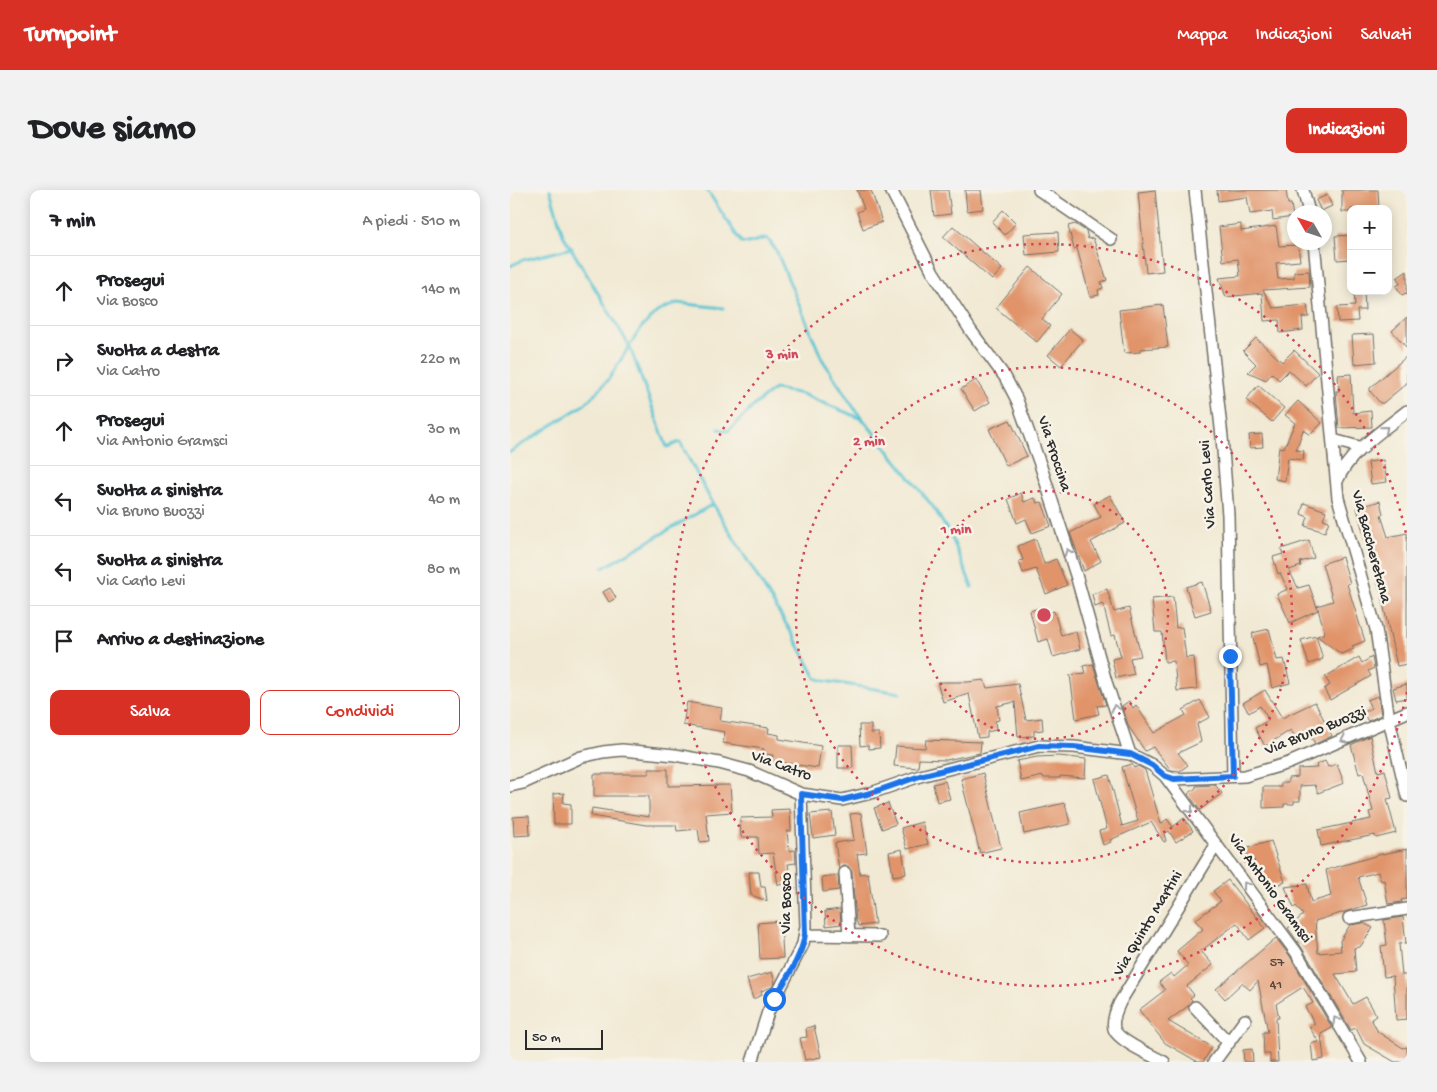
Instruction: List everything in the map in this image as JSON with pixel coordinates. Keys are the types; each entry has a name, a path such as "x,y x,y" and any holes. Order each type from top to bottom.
{"street":[{"name":"Via Froccina","path":"891,190 933,272 971,332 1005,377 1021,411 1076,575 1106,682 1130,754"},
{"path":"1039,190 1111,239"},
{"name":"Via Carlo Levi","path":"1196,190 1222,437 1228,515 1233,776"},
{"path":"1303,190 1307,205"},
{"name":"Via Baccheretana","path":"1315,250 1338,498 1376,629 1389,720 1407,796"},
{"path":"1336,482 1342,468 1407,410"},
{"path":"1332,440 1363,448"},
{"name":"Via Bruno Buozzi","path":"1165,776 1174,779 1245,776 1289,763 1407,712"},
{"name":"Via Catro","path":"510,786 581,757 622,750 675,755 719,763 749,771 801,794 842,800 871,793 920,776 1039,746 1074,747 1130,754"},
{"name":"Via Antonio Gramsci","path":"1130,754 1152,765 1165,776 1296,952 1362,1062"},
{"name":"Via Bosco","path":"752,1062 768,1012 804,944 801,794"},
{"name":"Via Quinto Martini","path":"1164,1062 1121,1038 1114,1030 1114,1021 1120,1002 1216,845"},
{"path":"845,873 849,936"},
{"path":"1349,918 1407,909"},
{"path":"805,934 880,936"},
{"path":"1195,1006 1229,1043"},
{"path":"1214,1062 1246,1020"}],"building":[{"path":"857,190 871,190 882,222 863,229 857,212 864,209"},
{"path":"931,190 948,190 951,214 934,216"},
{"path":"965,190 981,190 983,209 967,211"},
{"path":"1155,190 1163,271 1146,273 1138,192"},
{"path":"1217,190 1286,190 1288,204 1291,205 1287,205 1287,218 1273,220 1272,211 1250,214 1247,197 1218,201"},
{"path":"1342,190 1378,190 1379,205 1347,205 1347,212 1342,212"},
{"path":"1327,195 1332,205 1318,205 1316,200"},
{"path":"1003,210 1016,223 1005,235 992,222"},
{"path":"1075,224 1086,231 1088,239 1093,238 1107,280 1101,282 1103,288 1098,290 1099,295 1090,297 1077,248 1074,249 1068,226"},
{"path":"1241,224 1241,231 1276,226 1279,246 1287,246 1287,250 1299,250 1300,261 1276,263 1278,279 1294,278 1294,272 1309,271 1310,287 1263,290 1273,308 1307,305 1309,317 1302,317 1303,330 1280,333 1279,320 1264,321 1262,293 1226,297 1219,278 1240,276 1238,259 1223,261 1219,227"},
{"path":"953,226 1002,269 992,280 943,237"},
{"path":"1058,232 1059,252 1026,255 1024,234"},
{"path":"1347,235 1347,259 1337,260 1335,236"},
{"path":"1030,267 1062,294 1042,319 1050,326 1037,342 996,308"},
{"path":"1407,271 1407,294 1402,295 1396,286 1400,284 1397,278"},
{"path":"1354,295 1364,295 1365,310 1357,310 1358,321 1338,322 1337,307 1355,306"},
{"path":"1163,305 1168,347 1140,349 1140,352 1124,353 1119,310"},
{"path":"1407,317 1407,348 1392,331"},
{"path":"1070,329 1083,340 1061,366 1048,355"},
{"path":"1374,334 1376,362 1354,364 1352,335"},
{"path":"1256,338 1282,362 1294,350 1318,373 1306,386 1289,370 1279,380 1272,373 1266,380 1248,372 1256,364 1243,351"},
{"path":"1407,356 1407,383 1383,403 1380,403 1370,391 1370,388"},
{"path":"1351,374 1353,413 1371,411 1372,427 1339,428 1336,391 1339,391 1338,375"},
{"path":"976,380 990,402 975,411 961,389"},
{"path":"1258,385 1284,408 1272,422 1246,400"},
{"path":"1298,401 1322,423 1310,435 1303,430 1296,450 1304,451 1303,460 1288,458 1285,481 1275,479 1279,447 1284,448 1295,423 1285,415"},
{"path":"1010,420 1027,456 1006,466 989,429"},
{"path":"1262,434 1263,447 1250,448 1249,435"},
{"path":"1383,460 1387,482 1371,484 1368,462"},
{"path":"1021,493 1024,502 1035,498 1037,503 1042,502 1051,526 1032,533 1026,519 1017,523 1008,499"},
{"path":"1110,495 1125,523 1091,542 1101,561 1084,571 1070,533 1101,517 1094,504"},
{"path":"1380,501 1383,514 1381,515 1388,537 1407,533 1407,664 1397,666 1384,603 1357,508"},
{"path":"1304,503 1326,511 1323,519 1329,521 1325,532 1305,526 1308,517 1301,514"},
{"path":"1036,539 1044,564 1056,559 1067,585 1046,594 1036,569 1023,573 1019,561 1023,560 1018,546"},
{"path":"1309,540 1314,558 1300,562 1301,566 1289,570 1298,588 1309,585 1318,610 1290,623 1277,594 1288,589 1280,573 1278,574 1273,557 1283,554 1281,549"},
{"path":"1342,557 1350,583 1347,584 1365,641 1352,646 1354,649 1341,654 1317,636 1325,633 1317,606 1333,601 1322,564"},
{"path":"1202,582 1211,611 1195,616 1186,587"},
{"path":"610,588 616,598 609,602 603,592"},
{"path":"1107,589 1114,612 1129,608 1141,656 1130,658 1134,674 1116,678 1112,659 1121,657 1115,635 1111,636 1103,604 1095,607 1092,594"},
{"path":"1173,597 1176,628 1182,627 1186,658 1194,657 1197,689 1177,691 1174,661 1165,662 1162,632 1155,632 1152,599"},
{"path":"1042,607 1044,614 1054,611 1061,635 1076,631 1080,649 1053,657 1048,639 1038,642 1030,611"},
{"path":"1269,629 1277,660 1284,659 1290,683 1272,688 1267,665 1260,667 1252,633"},
{"path":"1316,636 1323,659 1309,664 1301,640"},
{"path":"1359,657 1362,663 1372,657 1374,668 1368,671 1371,676 1330,700 1324,689 1330,685 1325,677"},
{"path":"1093,664 1106,705 1097,706 1099,714 1076,719 1070,675 1085,673 1083,666"},
{"path":"984,680 987,688 1018,684 1026,720 1042,718 1043,730 1034,731 1034,736 1018,737 1015,702 997,706 999,720 995,721 996,730 987,732 987,737 978,738 969,694 943,702 937,682"},
{"path":"1407,684 1407,698 1396,700 1393,688"},
{"path":"1265,690 1282,718 1315,702 1332,736 1315,744 1312,737 1299,744 1291,730 1265,746 1255,728 1269,720 1260,706 1249,713 1243,703"},
{"path":"1378,696 1381,715 1368,721 1363,713 1371,708 1367,700"},
{"path":"1200,700 1210,717 1197,724 1201,742 1178,753 1188,765 1180,771 1171,770 1153,747 1145,751 1129,727 1122,706 1129,701 1133,708 1136,705 1154,733 1186,715 1183,710"},
{"path":"687,702 722,708 720,721 769,728 768,733 779,735 779,739 821,746 818,768 772,761 773,755 763,754 764,749 723,743 725,732 683,725"},
{"path":"859,725 871,725 871,733 879,733 880,748 869,749 868,745 860,746"},
{"path":"1370,736 1378,772 1385,770 1392,798 1387,799 1396,833 1376,838 1375,835 1321,846 1318,830 1371,819 1369,812 1373,811 1363,773 1359,774 1351,745"},
{"path":"926,740 981,742 980,753 946,760 919,759 918,768 894,766 896,746 925,748"},
{"path":"838,745 852,745 853,768 838,768"},
{"path":"1059,756 1086,759 1085,778 1060,776 1060,778 1044,778 1043,776 1021,781 1017,761 1037,757"},
{"path":"1325,761 1328,767 1337,764 1344,783 1318,793 1315,785 1300,786 1300,801 1294,801 1294,804 1284,804 1284,807 1263,808 1263,787 1281,787 1281,783 1288,783 1288,778 1298,777 1298,769 1317,768 1316,765"},
{"path":"1132,764 1134,768 1138,766 1145,770 1161,824 1167,819 1173,827 1184,818 1193,831 1176,842 1169,831 1164,834 1166,841 1164,842 1151,822 1103,845 1099,831 1107,829 1094,779 1109,775 1122,826 1138,821 1122,767"},
{"path":"649,769 668,769 668,786 730,785 732,812 706,814 709,841 700,842 698,829 677,831 676,825 646,825 591,816 592,808 649,817 649,796 594,796 594,774 649,774"},
{"path":"983,773 1001,848 980,853 961,779"},
{"path":"945,781 950,799 937,802 933,784"},
{"path":"1215,785 1222,793 1200,810 1188,794 1196,786"},
{"path":"564,793 563,803 571,804 571,824 554,824 553,794"},
{"path":"888,803 896,824 882,829 874,808"},
{"path":"1065,803 1070,824 1024,834 1020,813"},
{"path":"790,809 791,831 787,831 789,851 795,850 796,863 788,864 791,883 778,885 773,853 759,854 758,837 741,837 740,818 772,817 771,810"},
{"path":"832,812 835,835 813,838 810,814"},
{"path":"861,813 867,853 857,854 860,874 868,873 875,924 858,926 856,922 852,872 848,866 839,869 835,843 854,840 850,814"},
{"path":"529,816 530,835 514,836 513,817"},
{"path":"922,822 928,844 907,849 901,828"},
{"path":"1271,841 1285,882 1268,888 1264,875 1259,876 1254,860 1244,862 1241,850"},
{"path":"902,849 906,874 893,876 889,852"},
{"path":"1407,849 1407,899 1401,900 1402,902 1388,904 1384,880 1381,881 1378,872 1358,877 1367,905 1315,921 1318,953 1341,951 1340,941 1350,925 1363,923 1373,928 1360,947 1354,948 1356,972 1335,974 1353,1004 1366,997 1377,1016 1371,1019 1378,1032 1403,1048 1407,1047 1407,1062 1395,1062 1364,1044 1356,1028 1351,1030 1288,928 1303,915 1296,906 1294,908 1285,887 1307,884 1311,902 1331,896 1326,870"},
{"path":"749,872 759,872 761,887 765,887 767,901 751,895"},
{"path":"838,875 839,890 823,892 822,877"},
{"path":"1228,880 1265,928 1249,940 1237,923 1201,951 1213,965 1187,986 1194,995 1190,998 1192,1000 1188,1006 1168,1021 1212,1047 1203,1062 1198,1062 1165,1043 1139,1010 1165,990 1159,982 1171,973 1174,977 1188,965 1177,951 1203,929 1195,920 1221,901 1213,891"},
{"path":"840,909 841,924 826,926 825,911"},
{"path":"1403,917 1406,943 1399,944 1402,975 1407,975 1407,1019 1396,1020 1393,976 1384,977 1381,946 1387,945 1384,920"},
{"path":"781,921 783,958 760,959 758,923"},
{"path":"1276,938 1290,956 1332,1028 1321,1034 1324,1059 1313,1061 1311,1043 1319,1042 1309,1027 1315,1024 1305,1007 1313,1003 1303,987 1276,1004 1279,1018 1276,1018 1278,1062 1270,1062 1270,1054 1264,1054 1263,1032 1268,1032 1258,981 1250,990 1242,983 1225,999 1216,989"},
{"path":"772,972 775,983 772,987 761,991 762,995 753,999 747,979"},
{"path":"814,1026 821,1057 805,1060 800,1038 807,1037 806,1028"},
{"path":"1252,1049 1253,1062 1244,1062 1243,1050"}],"waterway":[{"path":"550,190 563,235 629,345 667,447 680,442 713,504 794,637 816,678 900,693"},
{"path":"707,190 741,242 748,243 767,238 776,250 822,359 854,408 934,508 952,538 972,587"},
{"path":"510,266 523,260 572,248"},
{"path":"510,452 585,404 608,380 641,328 657,312 677,303 723,308"},
{"path":"719,429 728,431 756,403 775,389 802,394 862,419"},
{"path":"603,568 713,504"}],"route":[{"path":"774,999 804,944 806,926 801,794 842,800 871,793 920,776 1039,746 1074,747 1130,754 1152,765 1165,776 1174,779 1233,776 1230,656"}]}
